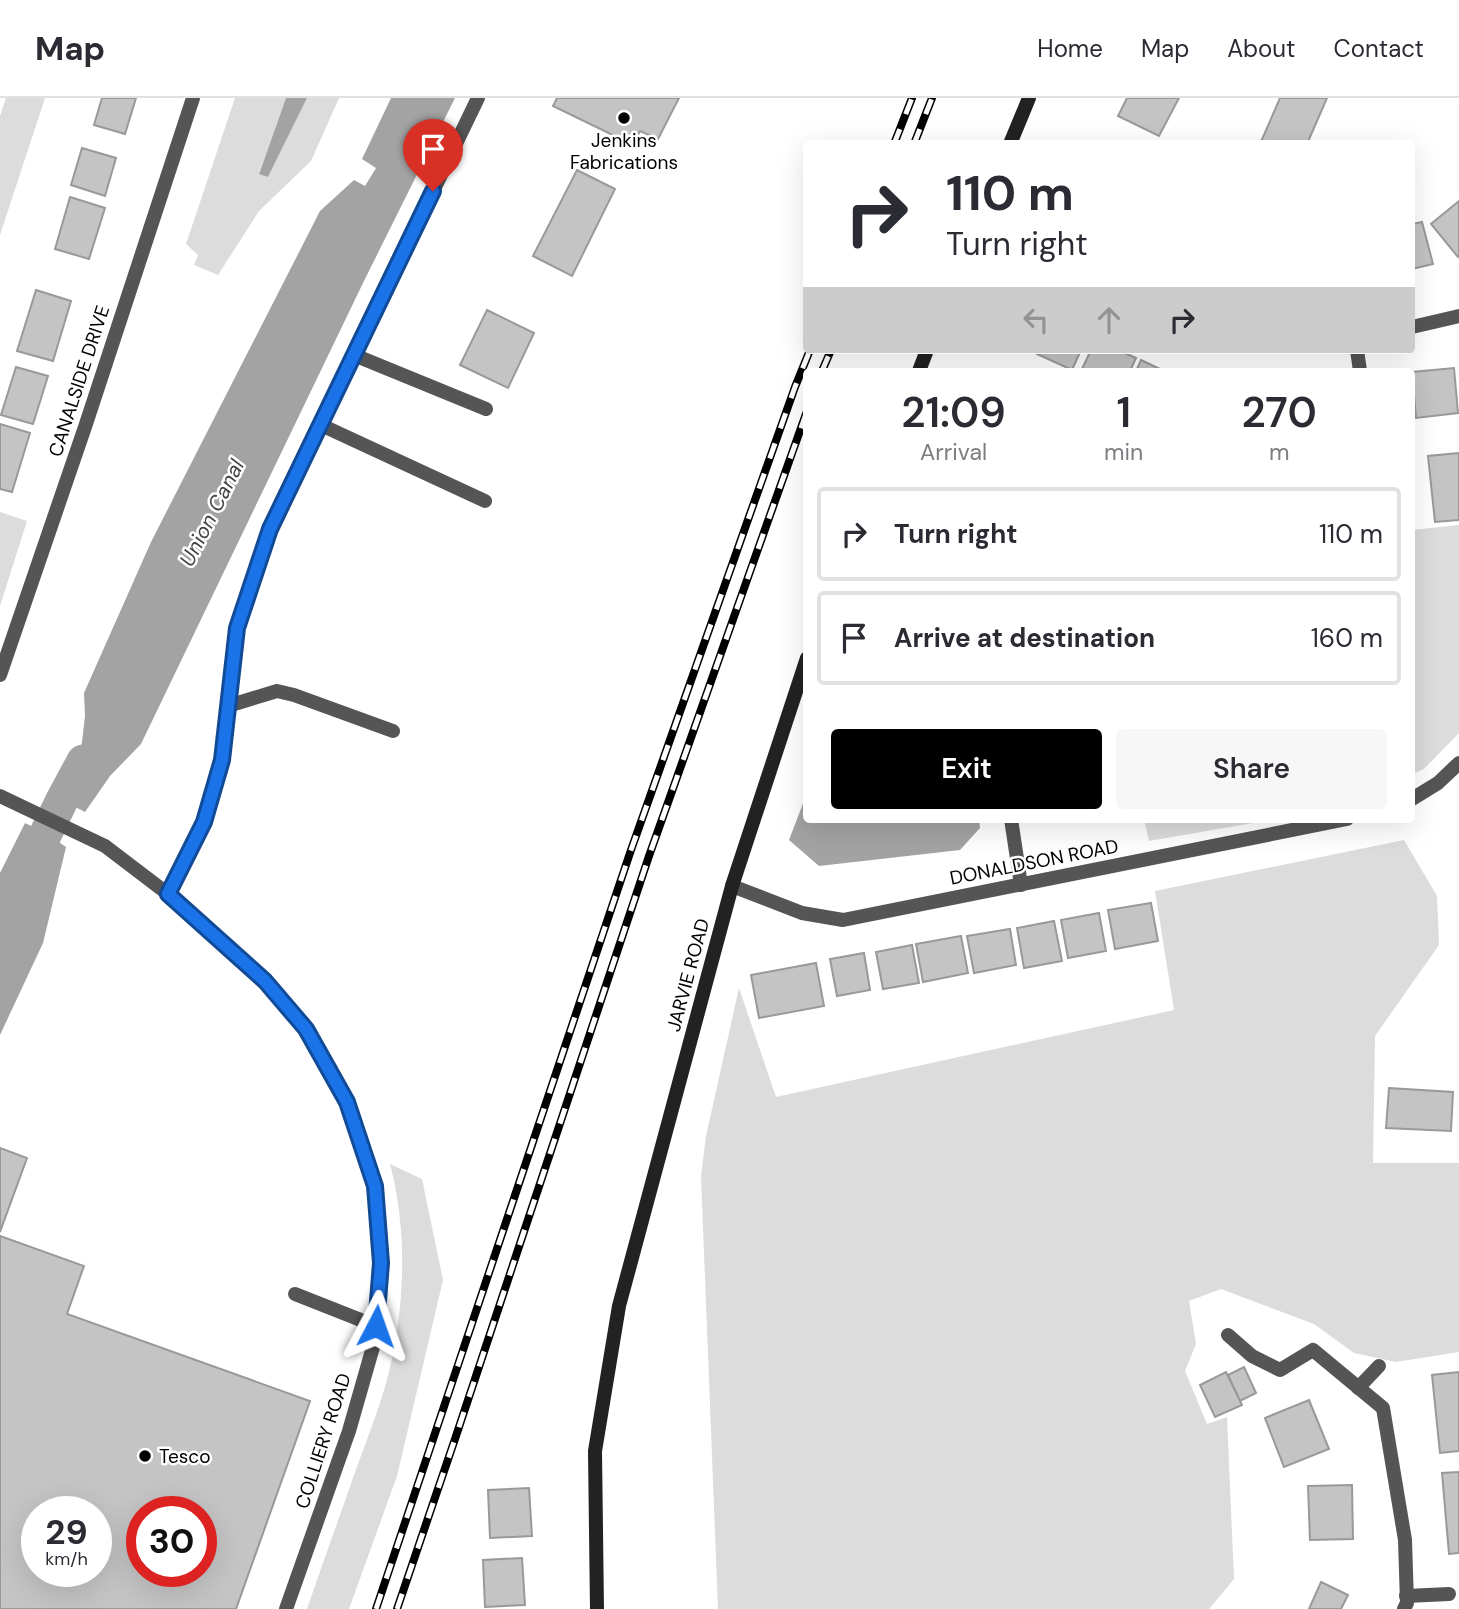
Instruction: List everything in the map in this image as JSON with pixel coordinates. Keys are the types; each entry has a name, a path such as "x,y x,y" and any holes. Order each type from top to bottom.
{"street":[{"name":"CANALSIDE DRIVE","path":"0,675 193,98"},
{"path":"168,894 204,822 222,760 237,628 270,529 478,98"},
{"path":"1012,140 1029,98"},
{"path":"1415,326 1459,316"},
{"path":"354,355 486,409"},
{"path":"321,425 485,501"},
{"name":"JARVIE ROAD","path":"597,1609 595,1451 618,1306 732,886 803,670"},
{"path":"228,706 277,691 393,731"},
{"path":"1415,797 1438,783 1459,764"},
{"name":"COLLIERY ROAD","path":"0,796 105,846 168,894 265,981 306,1029 347,1102 375,1186 381,1263 376,1340 349,1432 286,1609"},
{"path":"1012,823 1021,885"},
{"name":"DONALDSON ROAD","path":"732,886 802,913 843,920 1327,823"},
{"path":"295,1294 376,1326"},
{"path":"1228,1335 1252,1356 1280,1370 1313,1350 1383,1409 1405,1540 1405,1602 1449,1594"},
{"path":"1358,1388 1379,1366"}],"shaded area":[{"path":"6,98 45,98 0,235 0,116"},
{"path":"235,98 286,98 259,173 268,177 307,98 339,98 311,161 259,211 218,275 194,265 198,255 186,244"},
{"path":"0,512 27,521 0,606"},
{"path":"1459,525 1459,733 1424,769 1415,773 1415,530"},
{"path":"1145,823 1253,823 1149,841"},
{"path":"1404,840 1437,896 1439,945 1375,1036 1373,1163 1459,1163 1459,1352 1396,1362 1354,1353 1314,1324 1221,1289 1189,1301 1196,1344 1185,1371 1207,1424 1227,1417 1234,1579 1209,1609 718,1609 701,1176 706,1136 739,988 776,1097 1174,1010 1155,891"},
{"path":"390,1164 422,1179 443,1280 397,1476 349,1609 307,1609 380,1402 394,1350 401,1297 402,1243"}],"water":[{"path":"286,98 307,98 268,177 259,174"},
{"path":"391,98 455,98 141,744 110,776 85,812 56,797 81,750 85,716 84,693 151,542 320,211 354,180 365,186 376,168 362,159"},
{"path":"803,803 803,823 979,823 980,828 960,850 819,866 789,840"},
{"path":"25,823 66,847 43,943 0,1035 0,873"}],"building":[{"path":"102,98 136,98 125,134 94,125"},
{"name":"Jenkins Fabrications","path":"557,98 679,98 658,139 640,131 633,145 553,106"},
{"path":"1127,98 1179,98 1159,136 1118,116"},
{"path":"1280,98 1327,98 1309,140 1262,140"},
{"path":"82,148 116,158 105,196 71,185"},
{"path":"577,170 615,189 572,276 533,256"},
{"path":"70,197 105,208 89,259 55,249"},
{"path":"1459,201 1459,256 1458,257 1431,224"},
{"path":"1422,222 1433,264 1415,268 1415,223"},
{"path":"36,290 71,301 53,361 17,351"},
{"path":"487,310 534,333 508,388 460,365"},
{"path":"1037,354 1079,354 1073,368"},
{"path":"1089,354 1127,354 1136,358 1131,368 1082,368"},
{"path":"1141,360 1158,368 1137,368"},
{"path":"16,367 48,376 33,424 1,415"},
{"path":"1454,368 1458,413 1416,418 1415,372"},
{"path":"0,424 30,433 12,492 0,489"},
{"path":"1459,453 1459,520 1435,522 1428,456"},
{"path":"1151,903 1158,941 1115,949 1108,910"},
{"path":"1099,913 1106,951 1068,958 1061,920"},
{"path":"1054,921 1062,961 1024,968 1017,928"},
{"path":"1010,929 1016,965 974,973 967,936"},
{"path":"961,936 968,973 923,982 916,944"},
{"path":"912,945 919,983 883,989 876,952"},
{"path":"864,953 870,990 837,996 830,959"},
{"path":"816,963 824,1006 759,1018 751,975"},
{"path":"1389,1088 1453,1092 1451,1131 1386,1128"},
{"path":"0,1148 27,1158 0,1232"},
{"name":"Tesco","path":"0,1236 84,1266 67,1314 310,1401 236,1609 0,1609"},
{"path":"1244,1367 1256,1393 1240,1401 1228,1375"},
{"path":"1226,1372 1242,1405 1215,1417 1200,1385"},
{"path":"1459,1372 1459,1451 1440,1453 1432,1375"},
{"path":"1309,1400 1329,1449 1284,1467 1265,1418"},
{"path":"1459,1472 1459,1553 1449,1554 1442,1473"},
{"path":"1352,1485 1353,1539 1310,1540 1308,1486"},
{"path":"529,1488 532,1536 490,1538 488,1490"},
{"path":"522,1558 525,1605 485,1607 483,1560"},
{"path":"1321,1582 1348,1595 1341,1609 1309,1609"}],"waterway":[{"name":"Union Canal","path":"0,928 83,761"}],"railway":[{"path":"896,140 912,98"},
{"path":"916,140 932,98"},
{"path":"376,1609 631,850 808,354"},
{"path":"823,368 829,354"},
{"path":"397,1609 649,856 803,422"}],"place":[{"name":"Jenkins Fabrications","path":"624,118"},
{"name":"Tesco","path":"145,1456"}],"route":[{"path":"376,1326 381,1263 375,1186 347,1102 306,1029 265,981 168,894 204,822 222,760 237,628 270,529 433,191"}]}
